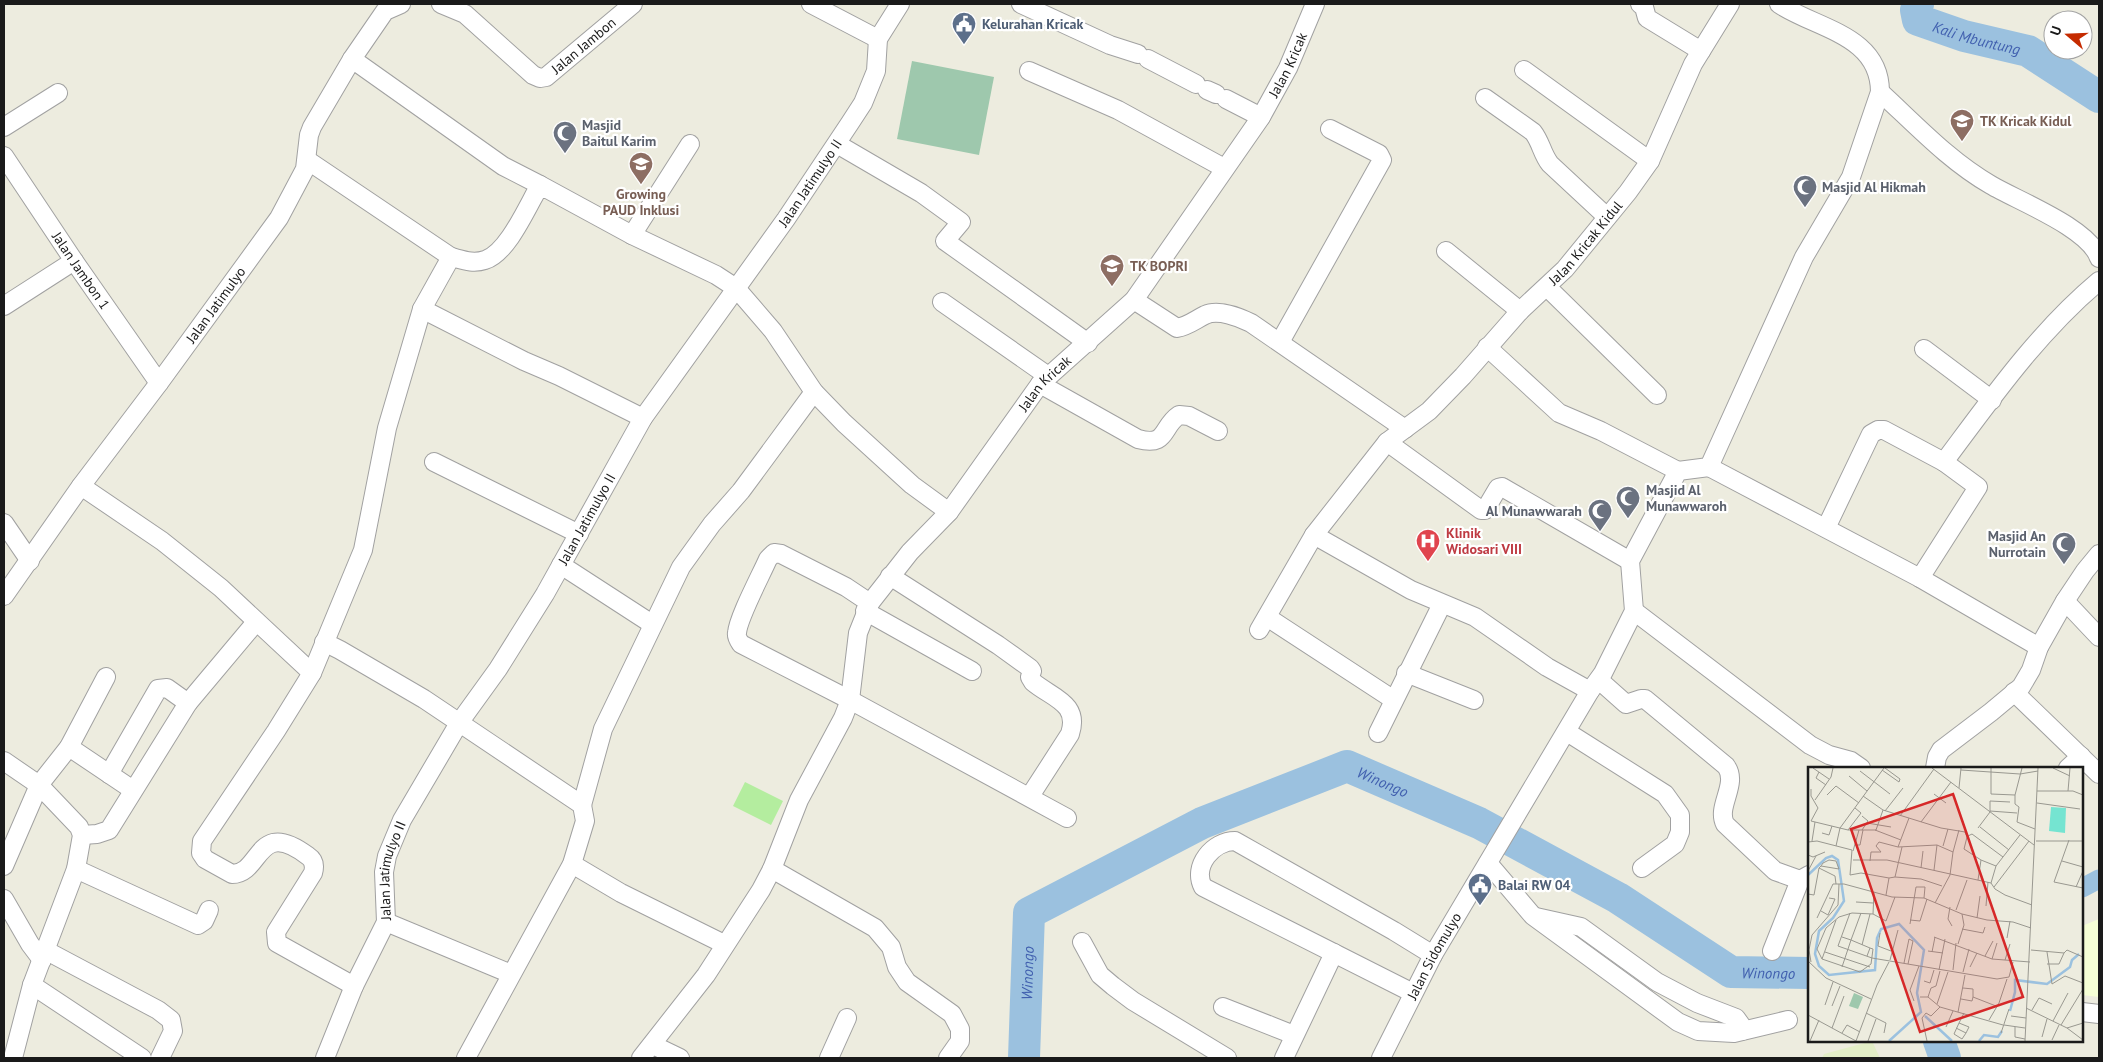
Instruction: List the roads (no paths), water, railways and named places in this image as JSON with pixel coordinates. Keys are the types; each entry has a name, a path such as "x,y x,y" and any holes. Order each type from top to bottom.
{"street":[{"name":"Jalan Jatimulyo","path":"4,596 81,486 159,383 279,218 302,176 307,160 308,135 352,59 386,11 401,4"},
{"name":"Jalan Jambon","path":"441,4 465,14 533,75 540,78 546,77 633,4"},
{"path":"811,4 878,39"},
{"name":"Jalan Jatimulyo II","path":"324,1058 354,986 386,922 383,884 387,856 402,820 459,722 498,669 561,565 644,418 837,144 863,103 876,71 878,39 900,4"},
{"path":"1021,4 1110,45 1143,56 1261,117"},
{"name":"Jalan Kricak","path":"641,1058 706,975 724,944 761,890 772,869 799,800 843,718 850,700 858,633 868,607 890,576 949,512 1044,380 1088,343 1134,300 1261,117 1288,68 1316,4"},
{"path":"1640,4 1644,7 1647,18 1701,51"},
{"name":"Jalan Kricak Kidul","path":"1394,700 1263,623 1314,535 1387,442 1429,411 1463,376 1520,310 1547,287 1584,249 1650,161 1681,88 1730,4"},
{"path":"1709,467 1804,257 1851,177 1880,92 1880,77 1871,58 1841,33 1794,14 1780,4"},
{"path":"352,59 503,166 632,235 716,274 736,288 773,331 814,392 844,423 912,485 949,512"},
{"path":"1524,70 1650,161"},
{"path":"1029,71 1118,110 1224,168"},
{"path":"1880,92 1966,169 1990,185 2070,228 2086,240 2097,252 2099,258"},
{"path":"4,127 58,93"},
{"path":"1485,98 1532,132 1538,138 1545,158 1550,164 1607,217"},
{"path":"1280,342 1382,160 1379,154 1330,129"},
{"path":"632,235 690,144"},
{"path":"837,144 922,193 961,222 945,241 1088,343"},
{"name":"Jalan Jambon 1","path":"4,156 159,383"},
{"path":"307,160 451,257 470,262 486,260 496,254 510,238 540,185"},
{"path":"1446,251 1520,310"},
{"path":"354,986 277,943 276,932 313,873 314,863 310,857 290,844 278,842 266,847 243,871 232,874 205,859 201,852 202,841 276,731 312,673 363,550 387,428 422,309 451,257"},
{"path":"4,306 74,260"},
{"path":"1944,462 2037,342 2072,304 2099,281"},
{"path":"1547,287 1657,396"},
{"path":"1134,300 1177,328 1184,327 1210,313 1242,318 1405,428"},
{"path":"942,302 1044,380 1132,437 1145,442 1160,439 1174,418 1179,414 1189,416 1218,431"},
{"path":"422,309 524,362 560,376 644,418"},
{"path":"1487,347 1559,413 1601,431 1678,472 1709,467 1920,578 2039,647"},
{"path":"1924,349 1992,400"},
{"path":"466,1058 572,864 585,821 582,805 603,729 681,566 712,524 742,491 814,392"},
{"path":"1826,528 1872,434 1874,431 1884,430 1944,462 1978,486 1920,578"},
{"path":"1387,442 1481,510 1486,508 1500,487 1630,561"},
{"path":"434,462 579,534"},
{"path":"1678,472 1630,561 1634,611 1810,745 1829,755 1851,761 1860,767"},
{"path":"81,486 162,541 221,588 312,673"},
{"path":"4,522 30,560"},
{"path":"1314,535 1411,590 1475,617 1547,667 1594,686 1626,704 1641,698 1645,700 1726,766 1730,776 1723,815 1725,824 1775,872 1805,877 1772,951"},
{"path":"972,671 868,607 824,576 781,554 774,553 768,559 737,633 741,644 1030,796 1067,818"},
{"path":"1936,767 1936,757 1940,750 1991,712 2021,686 2031,670 2039,647 2065,601 2085,570 2099,554"},
{"path":"561,565 652,624"},
{"path":"890,576 998,645 1030,668 1032,671 1030,677 1033,682 1065,705 1072,713 1073,724 1070,734 1030,796"},
{"path":"2065,601 2099,638"},
{"path":"1378,733 1406,673 1442,604"},
{"name":"Jalan Sidomulyo","path":"1381,1058 1433,954 1594,686 1634,611"},
{"path":"82,835 97,834 109,830 188,704 256,622"},
{"path":"324,642 424,699 582,805"},
{"path":"1406,673 1474,700"},
{"path":"4,866 39,785 69,747 106,677"},
{"path":"109,774 158,689 167,688 188,704"},
{"path":"2014,692 2075,762 2099,774"},
{"path":"1567,732 1629,769 1665,794 1680,815 1680,832 1675,844 1642,868"},
{"path":"69,747 133,790"},
{"path":"4,761 39,785 79,827 82,835 76,869 32,985 13,1058"},
{"path":"1413,993 1203,887 1199,879 1200,866 1210,851 1218,845 1227,841 1241,843 1433,954"},
{"path":"1489,859 1533,916 1678,1022 1698,1031 1734,1033 1788,1020"},
{"path":"572,864 621,893 724,944"},
{"path":"76,869 198,925 204,921 209,910"},
{"path":"772,869 875,928 891,947 897,967 907,982 952,1014 960,1029 960,1041 948,1058"},
{"path":"4,899 30,944 44,955 158,1010 171,1020 173,1031 160,1058"},
{"path":"1533,916 1581,927 1657,982 1697,1003 1736,1018 1741,1024 1742,1031"},
{"path":"386,922 511,974"},
{"path":"1082,942 1100,975 1113,986 1133,1001 1227,1058"},
{"path":"1284,1058 1334,953"},
{"path":"32,985 142,1058"},
{"path":"1222,1007 1294,1035"},
{"path":"2083,1012 2099,1014"},
{"path":"829,1058 847,1018"},
{"path":"653,1045 680,1058"}],"waterway":[{"name":"Kali Mbuntung","path":"1918,4 1916,10 1918,20 1964,36 2028,51 2099,97"},
{"name":"Winongo","path":"1024,1058 1029,913 1202,823 1347,766 1479,823 1618,898 1731,972 1808,973"},
{"path":"2083,887 2099,879"},
{"name":"Winongo","path":"1939,1042 1945,1058"}],"place":[{"name":"Kelurahan Kricak","path":"964,45"},
{"name":"TK Kricak Kidul","path":"1962,142"},
{"name":"Masjid Baitul Karim","path":"565,154"},
{"name":"Growing PAUD Inklusi","path":"641,185"},
{"name":"Masjid Al Hikmah","path":"1805,208"},
{"name":"TK BOPRI","path":"1112,287"},
{"name":"Masjid Al Munawwaroh","path":"1628,519"},
{"name":"Al Munawwarah","path":"1600,532"},
{"name":"Klinik Widosari VIII","path":"1428,562"},
{"name":"Masjid An Nurrotain","path":"2064,565"},
{"name":"Balai RW 04","path":"1480,906"}]}
